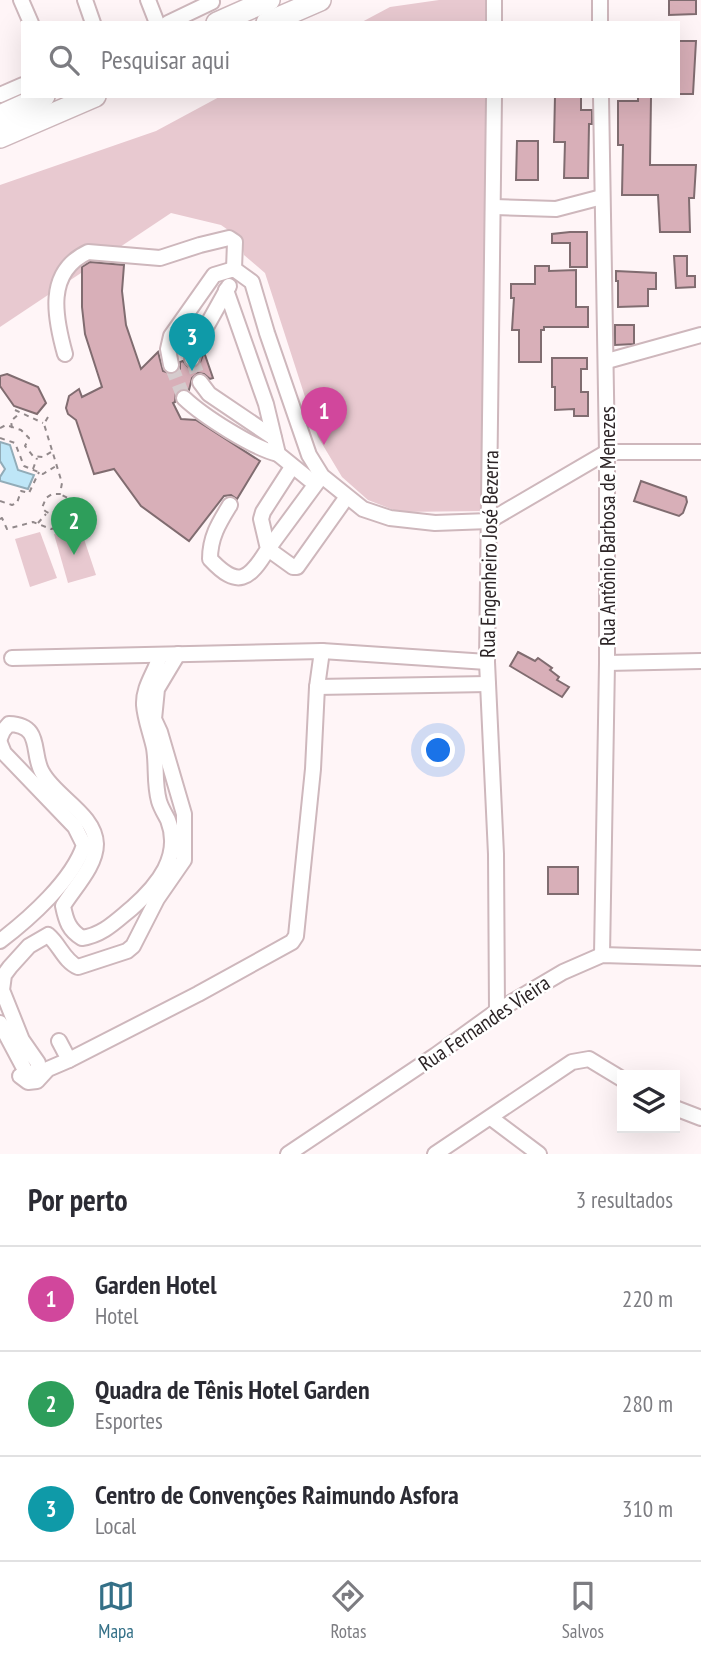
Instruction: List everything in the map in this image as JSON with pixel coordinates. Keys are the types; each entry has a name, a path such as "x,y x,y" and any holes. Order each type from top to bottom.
{"highway":[{"path":"223,20 269,0"},
{"path":"272,21 320,0"},
{"path":"0,116 40,98"},
{"path":"0,137 90,98"}],"street":[{"path":"21,0 30,21"},
{"path":"85,0 92,21"},
{"path":"148,0 156,21"},
{"path":"494,0 494,21"},
{"path":"600,0 600,21"},
{"path":"172,21 212,1 223,20"},
{"path":"0,95 21,86"},
{"name":"Rua Engenheiro José Bezerra","path":"494,98 495,207 487,662 496,854 498,1011"},
{"name":"Rua Antônio Barbosa de Menezes","path":"601,98 607,361 607,663 602,956"},
{"path":"495,207 556,209 602,197"},
{"path":"65,355 55,318 58,286 63,274 82,254 88,252 160,258 229,238 235,242 234,269"},
{"path":"234,269 252,282 318,480"},
{"path":"171,365 168,349 171,336 214,275 234,269"},
{"path":"192,359 195,347 226,290 239,279 252,282"},
{"path":"226,290 266,404 274,438 285,461 261,519 268,550 293,567 298,567 346,498"},
{"path":"607,361 701,335"},
{"path":"200,382 209,394 274,438"},
{"path":"184,398 194,407 363,509 390,518 435,523 489,521 607,452 701,452"},
{"path":"285,461 297,463 309,456"},
{"path":"230,505 214,531 210,559 233,577 241,579 249,576 257,567 318,480"},
{"path":"12,658 322,652 487,662"},
{"path":"0,1038 20,1077 28,1082 37,1081 48,1069 198,994 292,942 296,936 322,652"},
{"path":"0,1023 26,1072 30,1074 38,1070 38,1063 22,1040 2,990 4,975 29,946 48,935 58,943 69,964 78,967 127,951 134,946 157,899 184,860 184,814 154,719 157,689 178,654"},
{"path":"0,941 43,904 81,855 84,845 75,827 4,753 0,741 3,730 9,724 19,724 30,733 36,744 42,772 92,826 96,852 63,906 72,931 82,938 95,936 108,928 142,899 172,857 173,845 168,821 160,804 155,780 154,750 144,707 145,692 160,655"},
{"path":"607,663 701,661"},
{"path":"317,687 488,684"},
{"name":"Rua Fernandes Vieira","path":"288,1154 498,1011 563,972 602,956 701,958"},
{"path":"59,1041 69,1060"},
{"path":"435,1154 572,1062 589,1059 617,1076"},
{"path":"680,1110 701,1118"},
{"path":"491,1118 539,1154"}],"path":[{"path":"15,410 44,424"},
{"path":"12,429 12,421 20,412"},
{"path":"48,417 44,424 62,483 60,494"},
{"path":"0,428 6,425 21,430 29,438 26,446 29,453 37,457 48,455 52,451"},
{"path":"0,438 15,443 24,466 43,474 57,465"},
{"path":"33,469 37,457"},
{"path":"0,501 12,505 17,503 21,491 29,493 39,472"},
{"path":"52,494 60,494 70,499 71,505 67,510 54,515 46,513 42,508 46,498 52,494"},
{"path":"0,519 2,518 7,529 33,522 51,529 80,522 77,515 67,510"},
{"path":"38,523 46,513"}],"shaded area":[{"path":"439,0 488,0 488,21 364,21 390,7"},
{"path":"217,98 487,98 484,511 399,512 368,500 342,477 318,437 265,273 244,255 241,239 221,225 171,213 0,327 0,185 156,131"},
{"path":"80,527 96,575 68,583 54,534"},
{"path":"40,532 57,578 30,587 15,539"}],"water":[{"path":"0,442 10,445 18,470 34,475 28,489 0,481 5,469 0,461"}],"building":[{"path":"669,0 696,0 696,14 669,15"},
{"path":"680,41 696,41 693,94 680,94"},
{"path":"555,98 581,98 581,110 592,110 592,124 589,124 588,178 564,178 565,142 554,142"},
{"path":"638,98 651,98 650,165 696,165 694,198 689,198 690,232 660,232 658,195 622,195 623,145 618,145 618,101 638,101"},
{"path":"517,141 538,141 538,180 516,180"},
{"path":"587,232 587,267 570,267 570,243 552,243 552,234"},
{"path":"674,256 687,256 687,276 695,276 695,287 676,288"},
{"path":"90,262 124,265 122,291 126,325 141,369 158,352 163,371 172,374 180,369 180,362 183,361 189,368 194,368 205,355 213,378 198,373 192,378 189,390 176,392 173,403 181,419 196,420 260,461 237,499 231,495 224,496 189,541 141,506 114,469 94,474 76,420 68,414 66,408 69,396 79,389 82,397 102,387 85,334 82,307 82,267"},
{"path":"535,266 549,266 549,271 576,270 576,307 588,307 588,327 544,327 544,330 541,330 541,362 519,362 519,330 512,330 514,298 511,298 511,284 535,284"},
{"path":"616,271 656,273 656,289 648,289 648,306 618,307"},
{"path":"615,325 634,325 634,344 615,345"},
{"path":"552,358 587,358 587,369 581,369 581,392 588,392 588,416 574,416 574,409 555,410"},
{"path":"7,374 38,387 46,403 37,414 14,406 0,386 0,376"},
{"path":"641,481 686,497 683,513 679,516 634,501"},
{"path":"518,652 535,661 538,658 552,668 550,670 559,677 557,680 569,687 562,697 510,666"},
{"path":"548,867 578,867 578,894 548,894"}],"tunnel":[{"path":"192,359 200,382"},
{"path":"171,365 184,398"}],"place":[{"name":"Centro de Convenções Raimundo Asfora","path":"192,371"},
{"name":"Garden Hotel","path":"324,445"},
{"name":"Quadra de Tênis Hotel Garden","path":"74,555"}]}
